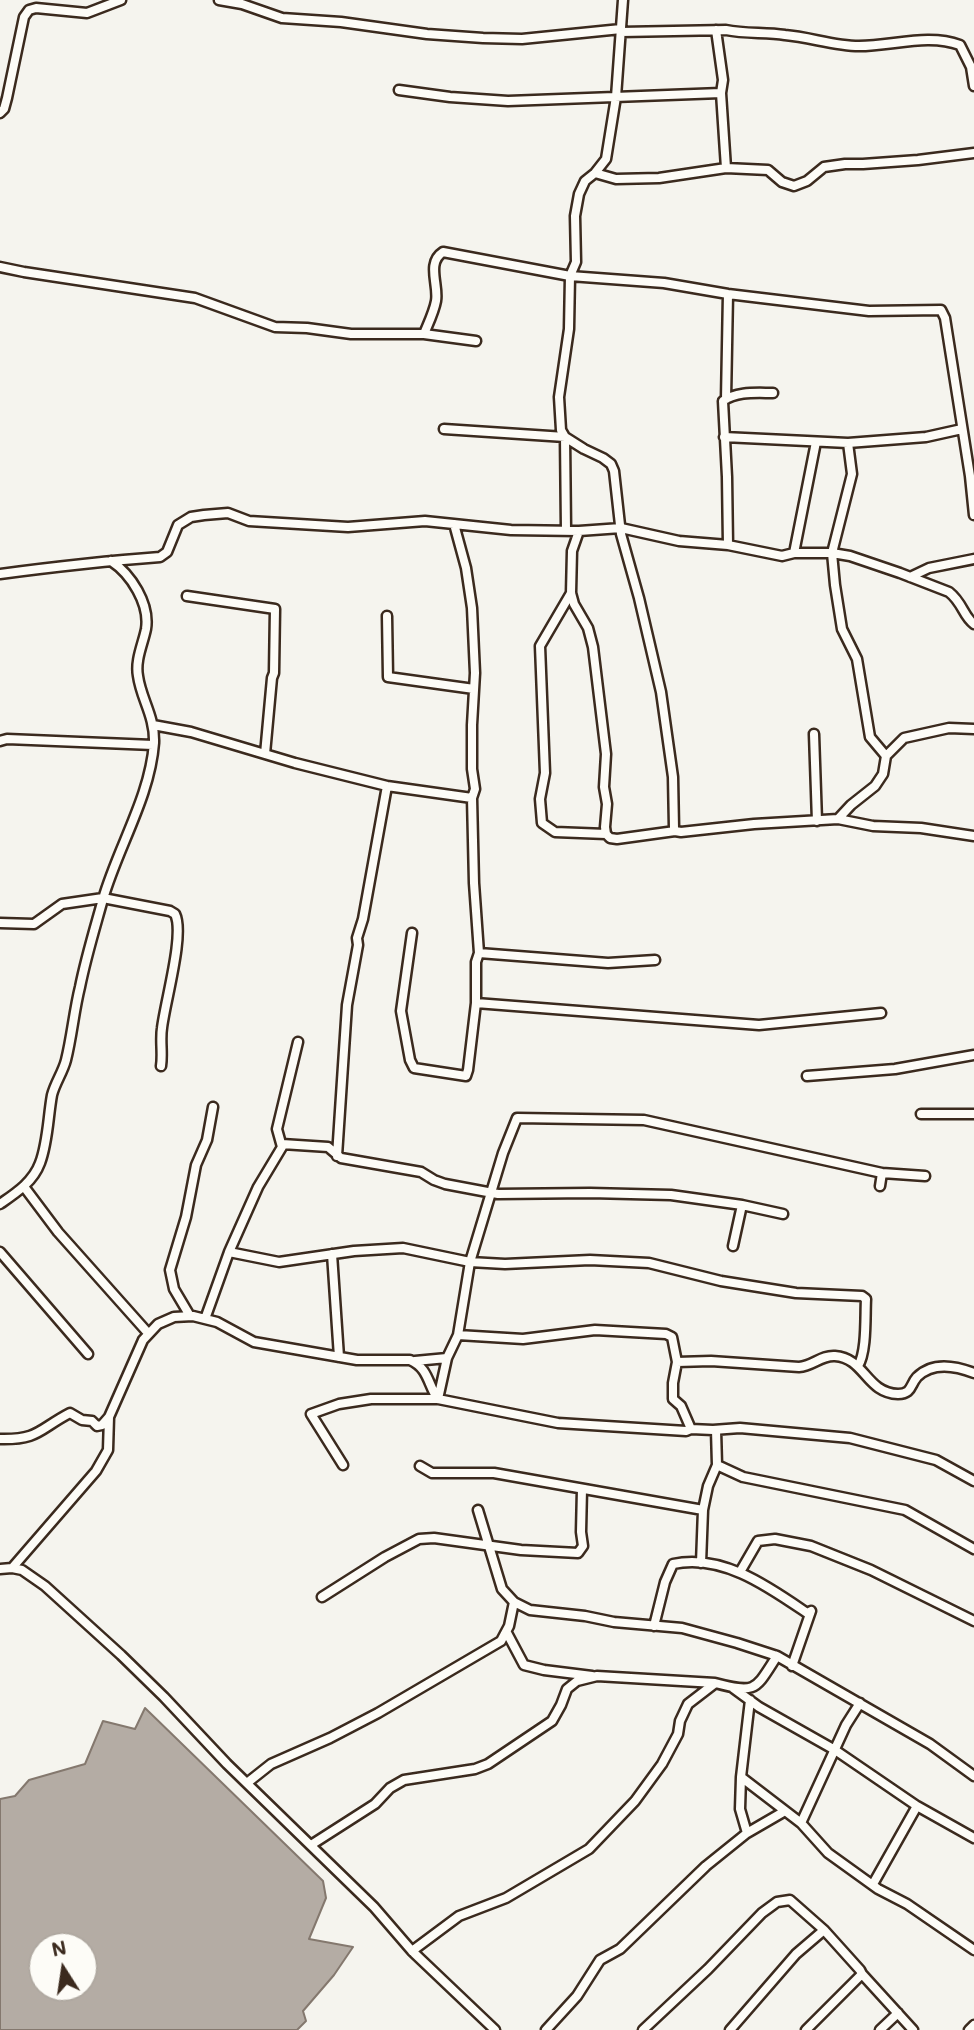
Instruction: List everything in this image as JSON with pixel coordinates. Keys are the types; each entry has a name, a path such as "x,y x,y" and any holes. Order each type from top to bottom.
{"street":[{"path":"0,113 7,98 24,17 29,10 36,8 87,13 121,0"},
{"path":"219,0 242,4 282,18 483,38 522,39 621,30 716,30 786,35 860,46 947,40 960,45 971,66 974,86"},
{"path":"566,530 565,437 561,430 559,397 569,329 570,276 576,262 575,216 579,194 585,181 606,159 616,97 623,0"},
{"path":"716,30 723,80 721,93 726,168"},
{"path":"400,90 508,101 721,93"},
{"path":"595,173 616,179 659,178 726,168 768,170 782,182 794,186 807,181 824,167 974,153"},
{"path":"424,334 436,300 434,267 438,255 443,252 570,276 664,283 729,294 869,311 941,310 945,318 974,515"},
{"path":"0,267 195,298 275,327 351,334 424,334 476,341"},
{"path":"728,545 723,406 726,399 729,294"},
{"path":"726,399 740,394 773,393"},
{"path":"444,429 565,437 611,464 617,485 622,540 661,692 673,777 675,831"},
{"path":"724,437 848,443 926,437 962,429"},
{"path":"794,553 816,442"},
{"path":"848,443 852,474 832,553 835,585 842,629 857,659 870,737 886,756"},
{"path":"0,574 162,556 167,552 178,525 191,517 228,513 249,521 348,527 425,521 511,530 579,531 621,528 679,541 728,545 782,555 832,553 849,556 949,592 960,602 969,621 974,624"},
{"path":"412,933 401,1011 410,1060 414,1068 466,1076 476,1003 476,962 479,953 472,798 475,789 472,725 475,653 466,568 454,524"},
{"path":"579,531 572,551 571,593 574,604 588,628 593,647 606,754 605,827 610,838 754,824 838,820 974,836"},
{"path":"910,577 929,568 974,559"},
{"path":"0,1204 24,1188 40,1164 52,1095 65,1062 79,987 103,898 148,777 153,725 137,663 147,620 145,609 132,582 122,569 111,561"},
{"path":"571,593 540,646 545,773 540,799 542,823 555,832 606,834"},
{"path":"187,596 275,609 274,673 265,754"},
{"path":"387,616 388,677 474,689"},
{"path":"153,725 191,732 387,786 472,798"},
{"path":"838,820 851,805 876,786 883,774 886,756 904,738 949,728 974,729"},
{"path":"814,734 817,821"},
{"path":"0,741 153,745"},
{"path":"337,1156 347,1005 357,938 363,919 387,786"},
{"path":"0,923 34,923 62,904 103,898 170,911 178,917 177,951 161,1031 161,1066"},
{"path":"479,953 608,963 655,960"},
{"path":"476,1003 759,1025 881,1013"},
{"path":"205,1319 229,1252 258,1186 282,1144 277,1129 298,1042"},
{"path":"807,1076 895,1069 974,1055"},
{"path":"190,1316 174,1289 170,1270 186,1217 195,1165 207,1140 213,1107"},
{"path":"921,1114 974,1114"},
{"path":"439,1399 447,1359 458,1335 470,1262 503,1153 517,1118 644,1120 882,1172 925,1176"},
{"path":"282,1144 327,1147 341,1158 421,1172 444,1184 492,1193 671,1195 783,1214"},
{"path":"880,1186 882,1172"},
{"path":"24,1188 58,1232 148,1333"},
{"path":"733,1246 742,1206"},
{"path":"229,1252 279,1262 403,1248 470,1262 505,1264 590,1260 649,1263 721,1280 796,1293 866,1293 864,1345 862,1360 858,1366"},
{"path":"0,1252 88,1354"},
{"path":"332,1254 339,1357"},
{"path":"0,1440 27,1438 70,1413 82,1420 92,1421 97,1426 102,1425 109,1417 138,1347 158,1324 174,1317 190,1316 217,1322 254,1342 357,1360 447,1359"},
{"path":"458,1335 523,1339 595,1329 666,1334 672,1337 677,1362 673,1399 681,1406 691,1429"},
{"path":"677,1362 711,1361 806,1367 828,1356 838,1356 849,1359 858,1366 882,1391 902,1394 911,1390 918,1377 935,1367 955,1366 974,1373"},
{"path":"415,1361 427,1374 435,1396 439,1399"},
{"path":"343,1465 311,1415 339,1404 371,1399 439,1399 558,1423 686,1431 740,1428 850,1438 936,1460 974,1481"},
{"path":"12,1567 96,1471 108,1450 109,1417"},
{"path":"701,1563 703,1510 708,1486 717,1465 716,1430"},
{"path":"717,1465 743,1477 905,1510 974,1549"},
{"path":"419,1466 432,1473 494,1473 703,1510"},
{"path":"322,1597 419,1539 434,1538 521,1550 578,1553 583,1546 582,1489"},
{"path":"478,1510 502,1588 514,1602 530,1609 614,1622 682,1628 778,1656 930,1744 974,1776"},
{"path":"740,1572 758,1541 775,1539 811,1546 872,1570 974,1621"},
{"path":"654,1626 665,1582 674,1564 718,1565 740,1572 807,1613 811,1611 792,1665"},
{"path":"0,1569 12,1567 22,1570 45,1586 121,1655 374,1907 412,1951 495,2030"},
{"path":"247,1783 271,1764 379,1713 501,1641 507,1633 514,1602"},
{"path":"507,1633 523,1665 597,1676 715,1683 733,1688 749,1689 759,1684 778,1656"},
{"path":"311,1845 375,1804 390,1788 404,1780 475,1769 488,1764 552,1721 572,1684 597,1676"},
{"path":"412,1951 459,1916 506,1898 589,1849 635,1801 662,1764 678,1734 680,1721 688,1704 715,1683"},
{"path":"733,1688 759,1707 835,1750 917,1806 974,1838"},
{"path":"747,1833 740,1809 750,1700"},
{"path":"801,1823 846,1725 860,1703"},
{"path":"741,1777 801,1823 828,1853 878,1889 907,1904 974,1950"},
{"path":"873,1884 917,1806"},
{"path":"546,2030 577,1996 600,1959 620,1950 706,1866 747,1833 785,1811"},
{"path":"643,2030 762,1913 777,1902 790,1900 824,1930 913,2030"},
{"path":"730,2030 796,1954 824,1930"},
{"path":"806,2030 862,1974"},
{"path":"880,2030 898,2013"},
{"path":"969,2030 974,2025"}],"shaded area":[{"path":"145,1708 323,1881 326,1898 309,1939 353,1947 334,1975 303,2011 306,2021 297,2030 0,2030 0,1799 15,1796 29,1780 85,1764 103,1721 135,1729"}]}
